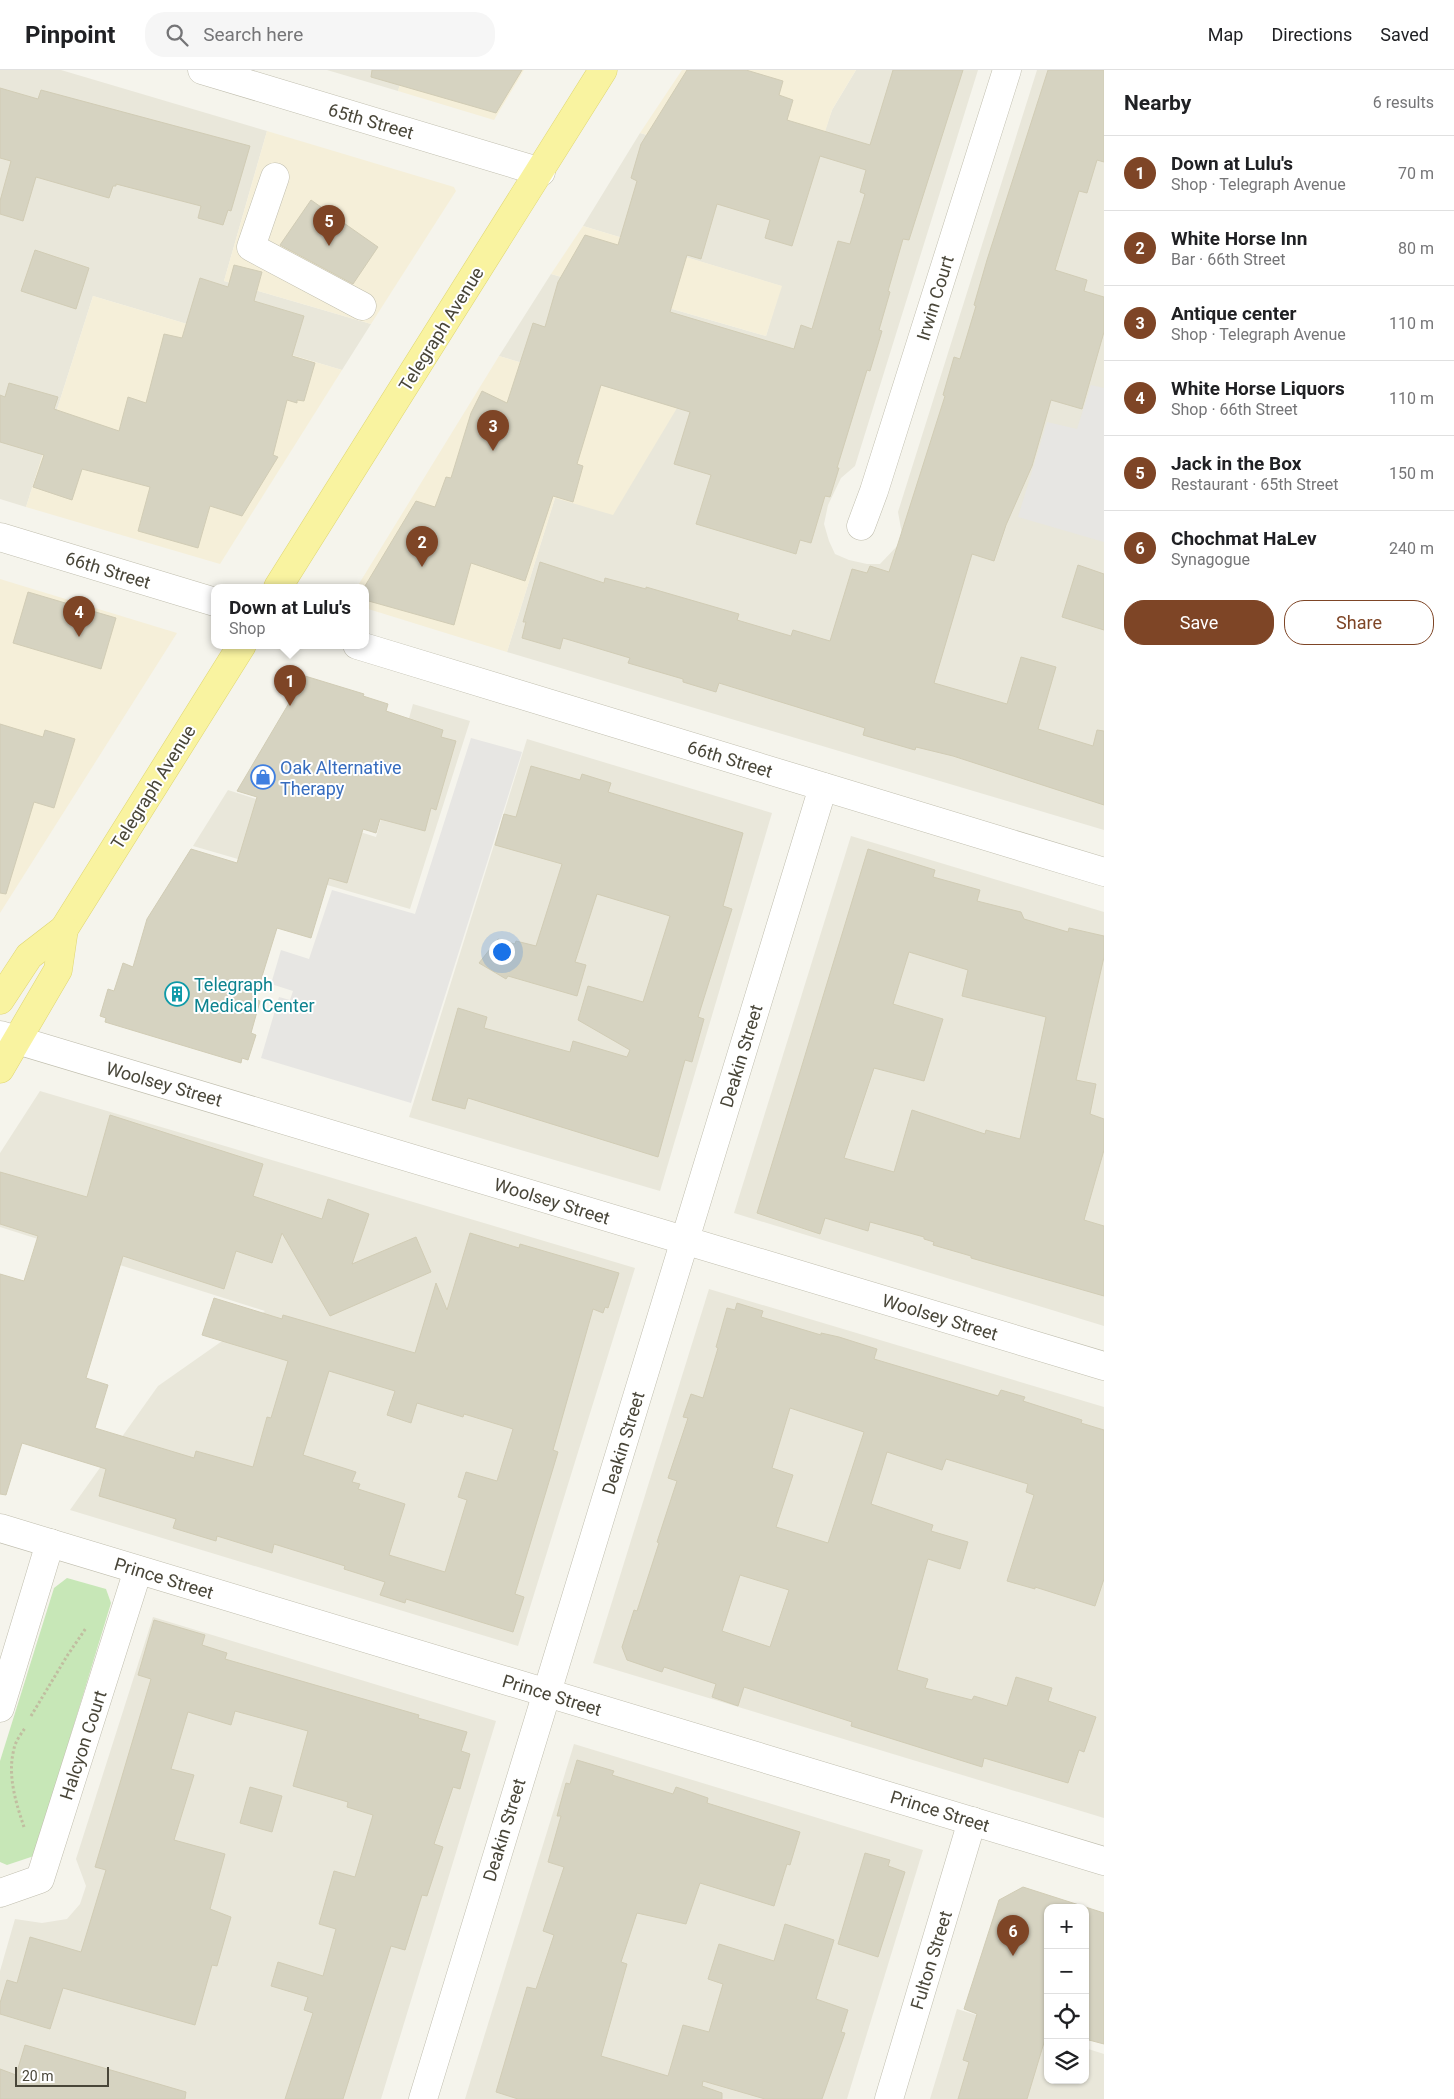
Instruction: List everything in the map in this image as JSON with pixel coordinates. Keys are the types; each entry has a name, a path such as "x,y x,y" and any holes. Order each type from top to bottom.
{"main road":[{"name":"Telegraph Avenue","path":"280,584 541,172 603,70"},
{"name":"Telegraph Avenue","path":"0,1000 29,956 64,929 239,649"},
{"name":"Telegraph Avenue","path":"0,1069 8,1038 58,970 64,929"}],"street":[{"name":"65th Street","path":"202,70 541,172"},
{"name":"Irwin Court","path":"861,526 877,482 1007,70"},
{"path":"275,177 252,247 362,306"},
{"name":"66th Street","path":"0,537 211,601"},
{"name":"66th Street","path":"369,649 1104,872"},
{"name":"Deakin Street","path":"423,2099 823,788"},
{"name":"Woolsey Street","path":"8,1038 1104,1366"},
{"name":"Prince Street","path":"0,1528 1104,1861"},
{"path":"0,1708 50,1543"},
{"name":"Halcyon Court","path":"0,1893 40,1879 138,1570"},
{"name":"Fulton Street","path":"889,2099 972,1821"}],"path":[{"path":"30,1718 67,1656 88,1626"},
{"path":"26,1726 14,1748 11,1771 16,1802 27,1835"}],"shaded area":[{"path":"0,70 61,70 267,131 224,281 371,324 342,370 93,296 26,507 0,499"},
{"path":"327,70 404,70 398,91"},
{"path":"404,70 524,70 494,120 398,91"},
{"path":"682,70 856,70 832,110 809,182 640,133"},
{"path":"856,70 978,70 855,466 841,478 828,505 824,524 835,554 849,560 867,564 880,564 899,544 902,534 898,512 1037,70 1104,70 1104,830 507,652 555,498 676,408 499,356 551,274 766,336 781,286 583,226 640,133 808,181 832,110"},
{"path":"267,131 454,187 456,191 371,324 224,281"},
{"path":"583,226 782,286 766,336 551,274"},
{"path":"93,296 342,370 220,564 26,507"},
{"path":"499,356 677,408 613,515 555,498 507,652 369,609 369,584 359,584"},
{"path":"1091,385 1104,388 1104,542 1018,517 1047,422 1077,429"},
{"path":"0,579 177,633 0,913"},
{"path":"413,704 470,721 410,909 193,846 228,790 376,837"},
{"path":"471,738 522,752 411,1103 261,1058 279,997 290,1000 293,991 271,984 281,950 309,959 332,890 415,914"},
{"path":"527,739 772,813 660,1191 409,1117"},
{"path":"851,836 1104,912 1104,1326 734,1213"},
{"path":"40,1091 635,1268 518,1646 70,1510 158,1386 265,1311 0,1227 0,1153"},
{"path":"709,1289 1104,1407 1104,1818 593,1663"},
{"path":"153,1617 496,1721 381,2099 0,2099 0,1971 15,1919 42,1923 67,1919 80,1904 86,1886 76,1859"},
{"path":"574,1744 923,1850 847,2099 465,2099"},
{"path":"957,2009 1044,2036 1044,2084 1089,2084 1089,2049 1104,2054 1104,2099 930,2099"}],"green space":[{"path":"67,1578 106,1589 111,1603 34,1856 7,1865 0,1862 0,1761 54,1588"}],"building":[{"path":"372,70 522,70 496,113 371,77"},
{"path":"687,70 746,70 783,81 779,95 793,100 787,120 870,145 893,70 963,70 909,240 903,239 879,330 882,331 870,371 867,370 830,497 825,496 811,543 800,540 796,554 696,524 711,475 674,464 690,412 601,385 577,464 583,466 573,502 553,496 525,581 471,563 454,625 369,601 369,584 366,584 416,501 435,507 446,477 451,478 471,413 482,391 507,403 533,323 545,327 558,282 585,235 618,245 637,181 631,178 641,144","holes":["820,156 866,170 860,192 865,194 850,244 838,241 812,329 801,325 794,349 670,312 687,255 701,259 717,204 770,220 765,238 792,246"]},
{"path":"1048,70 1104,70 1104,162 1097,160 1087,193 1079,191 1055,270 1087,280 1084,291 1104,297 1104,332 1082,409 1051,400 1032,466 1006,525 994,561 972,554 934,683 1007,704 1021,657 1056,667 1038,729 1093,746 1097,730 1104,731 1104,805 953,756 916,747 915,750 863,735 865,728 719,683 716,692 683,682 683,679 628,663 630,658 563,638 560,649 522,638 526,622 523,622 540,562 604,583 605,578 646,589 646,587 739,614 737,620 791,636 793,630 830,641 852,569 867,573 870,566 889,572 945,396 943,395 954,357 960,359 987,260"},
{"path":"0,88 38,99 41,90 250,146 231,211 228,210 223,225 198,218 201,206 116,184 116,186 113,186 109,198 36,177 23,221 0,214 0,201 11,161 0,158"},
{"path":"311,200 378,247 353,284 280,245"},
{"path":"35,250 89,268 76,309 21,291"},
{"path":"234,265 262,272 254,301 304,316 292,356 315,363 304,401 297,400 297,403 287,400 273,455 278,457 242,516 210,506 198,548 138,531 150,487 82,469 72,500 33,487 44,455 0,442 0,395 5,397 9,383 58,397 54,409 119,431 128,397 146,403 164,334 182,338 200,278 228,287"},
{"path":"1078,565 1104,574 1104,630 1062,617"},
{"path":"28,592 116,618 101,669 13,643"},
{"path":"305,676 364,694 363,696 388,704 386,711 443,730 441,737 456,741 436,810 431,808 425,831 380,819 376,833 363,829 347,883 329,878 311,938 277,928 255,999 260,1001 251,1033 256,1035 248,1060 242,1058 241,1063 105,1022 106,1018 100,1016 108,989 114,991 123,963 133,967 147,919 191,849 237,863 257,797 237,791"},
{"path":"0,724 43,737 45,730 75,739 54,808 34,802 6,894 0,893"},
{"path":"531,766 580,780 582,774 611,783 608,792 743,833 723,906 732,909 698,1017 704,1019 692,1062 685,1060 658,1157 468,1098 465,1109 432,1100 458,1008 487,1017 484,1028 570,1052 573,1041 627,1057 630,1050 578,1020 588,986 643,1002 670,916 597,894 575,962 586,965 577,996 508,976 506,979 479,963 498,939 515,944 516,941 536,946 562,864 495,845 504,814 516,817"},
{"path":"868,849 935,870 933,877 980,890 977,901 1021,912 1024,919 1068,932 1069,928 1104,936 1104,957 1076,1080 1096,1084 1090,1114 1104,1119 1104,1150 1084,1220 1104,1226 1104,1296 971,1258 971,1256 933,1245 934,1242 924,1239 924,1237 870,1222 868,1231 825,1218 820,1234 757,1213","holes":["909,952 968,970 962,996 1046,1017 1020,1139 986,1130 985,1134 912,1110 894,1172 844,1158 874,1068 924,1081 943,1019 893,1004"]},
{"path":"110,1115 263,1164 253,1196 322,1219 328,1199 369,1214 352,1264 416,1237 431,1272 330,1316 282,1233 272,1263 236,1251 224,1289 123,1256 86,1378 108,1385 95,1428 194,1458 196,1451 253,1467 267,1417 271,1418 288,1361 202,1335 214,1298 282,1319 283,1315 415,1353 436,1283 447,1310 470,1233 519,1248 520,1244 619,1273 608,1308 605,1307 603,1313 593,1309 553,1450 558,1452 515,1594 524,1597 513,1632 406,1599 405,1603 380,1595 385,1582 344,1569 345,1566 274,1544 272,1553 217,1536 216,1541 173,1528 176,1519 99,1496 106,1469 22,1443 6,1495 0,1494 0,1274 24,1281 38,1236 0,1224 0,1172 87,1197","holes":["329,1371 395,1391 387,1415 411,1423 417,1403 463,1417 464,1414 513,1429 497,1481 466,1472 458,1497 467,1500 445,1572 389,1555 405,1504 358,1489 360,1484 352,1482 356,1472 303,1455"]},
{"path":"737,1303 763,1311 761,1317 877,1349 874,1359 998,1396 1001,1390 1025,1397 1023,1401 1082,1420 1081,1423 1104,1430 1104,1579 1095,1606 1035,1587 1035,1589 1007,1581 1034,1495 1026,1492 1028,1484 946,1459 942,1470 887,1452 871,1504 933,1525 931,1531 968,1542 960,1569 928,1559 897,1670 928,1679 925,1688 972,1700 974,1696 1007,1706 1016,1677 1052,1688 1048,1701 1096,1717 1084,1752 1079,1750 1068,1783 984,1758 982,1767 851,1726 852,1722 744,1687 738,1706 712,1697 716,1684 664,1667 662,1672 627,1660 622,1647 634,1610 637,1611 677,1481 668,1478 688,1418 683,1417 691,1394 703,1398 718,1348 716,1347 727,1308 735,1310","holes":["790,1408 864,1432 828,1543 776,1527 793,1475 772,1468","740,1575 789,1590 770,1647 722,1631"]},
{"path":"154,1620 205,1635 202,1645 227,1653 225,1659 419,1715 418,1718 467,1732 461,1751 470,1754 460,1789 453,1787 434,1844 443,1847 427,1896 422,1895 405,1950 391,1946 343,2099 285,2099 313,2013 304,2010 308,1997 271,1986 278,1962 323,1976 336,1929 319,1924 334,1871 355,1877 373,1815 347,1807 348,1802 293,1786 308,1731 235,1711 231,1725 188,1712 171,1769 194,1775 174,1840 225,1854 210,1909 231,1917 217,1966 212,1965 195,2025 63,1988 50,2029 0,2014 0,2003 7,1980 17,1983 30,1937 81,1952 106,1870 95,1867 151,1679 138,1675"},
{"path":"577,1760 614,1771 612,1775 673,1794 676,1787 708,1798 707,1803 800,1832 790,1865 787,1864 774,1906 700,1883 686,1924 637,1913 621,1962 627,1964 601,2056 668,2076 683,2025 709,2032 723,1984 708,1979 719,1944 774,1961 785,1924 834,1940 816,1999 848,2010 841,2032 845,2033 822,2099 765,2099 703,2081 702,2086 722,2093 722,2099 518,2099 496,2092 527,1987 536,1989 554,1935 543,1931 564,1867 548,1862 561,1816 557,1816 566,1783 570,1784"},
{"path":"250,1787 282,1796 272,1832 240,1823"},
{"path":"865,1853 890,1860 888,1866 905,1872 878,1957 838,1944"},
{"path":"1023,1887 1076,1904 1044,1904 1044,2043 1027,2099 958,2099 969,2062 963,2060 977,2014 964,2009 999,1900"},
{"path":"1089,1908 1104,1913 1104,2044 1089,2040"},
{"path":"25,2045 186,2092 185,2099 0,2099 0,2069 16,2075"}],"place":[{"name":"Jack in the Box","path":"329,246"},
{"name":"Antique center","path":"493,451"},
{"name":"White Horse Inn","path":"422,567"},
{"name":"White Horse Liquors","path":"79,637"},
{"name":"Down at Lulu's","path":"290,706"},
{"name":"Oak Alternative Therapy","path":"263,777"},
{"name":"Telegraph Medical Center","path":"177,994"},
{"name":"Chochmat HaLev","path":"1013,1956"}]}
